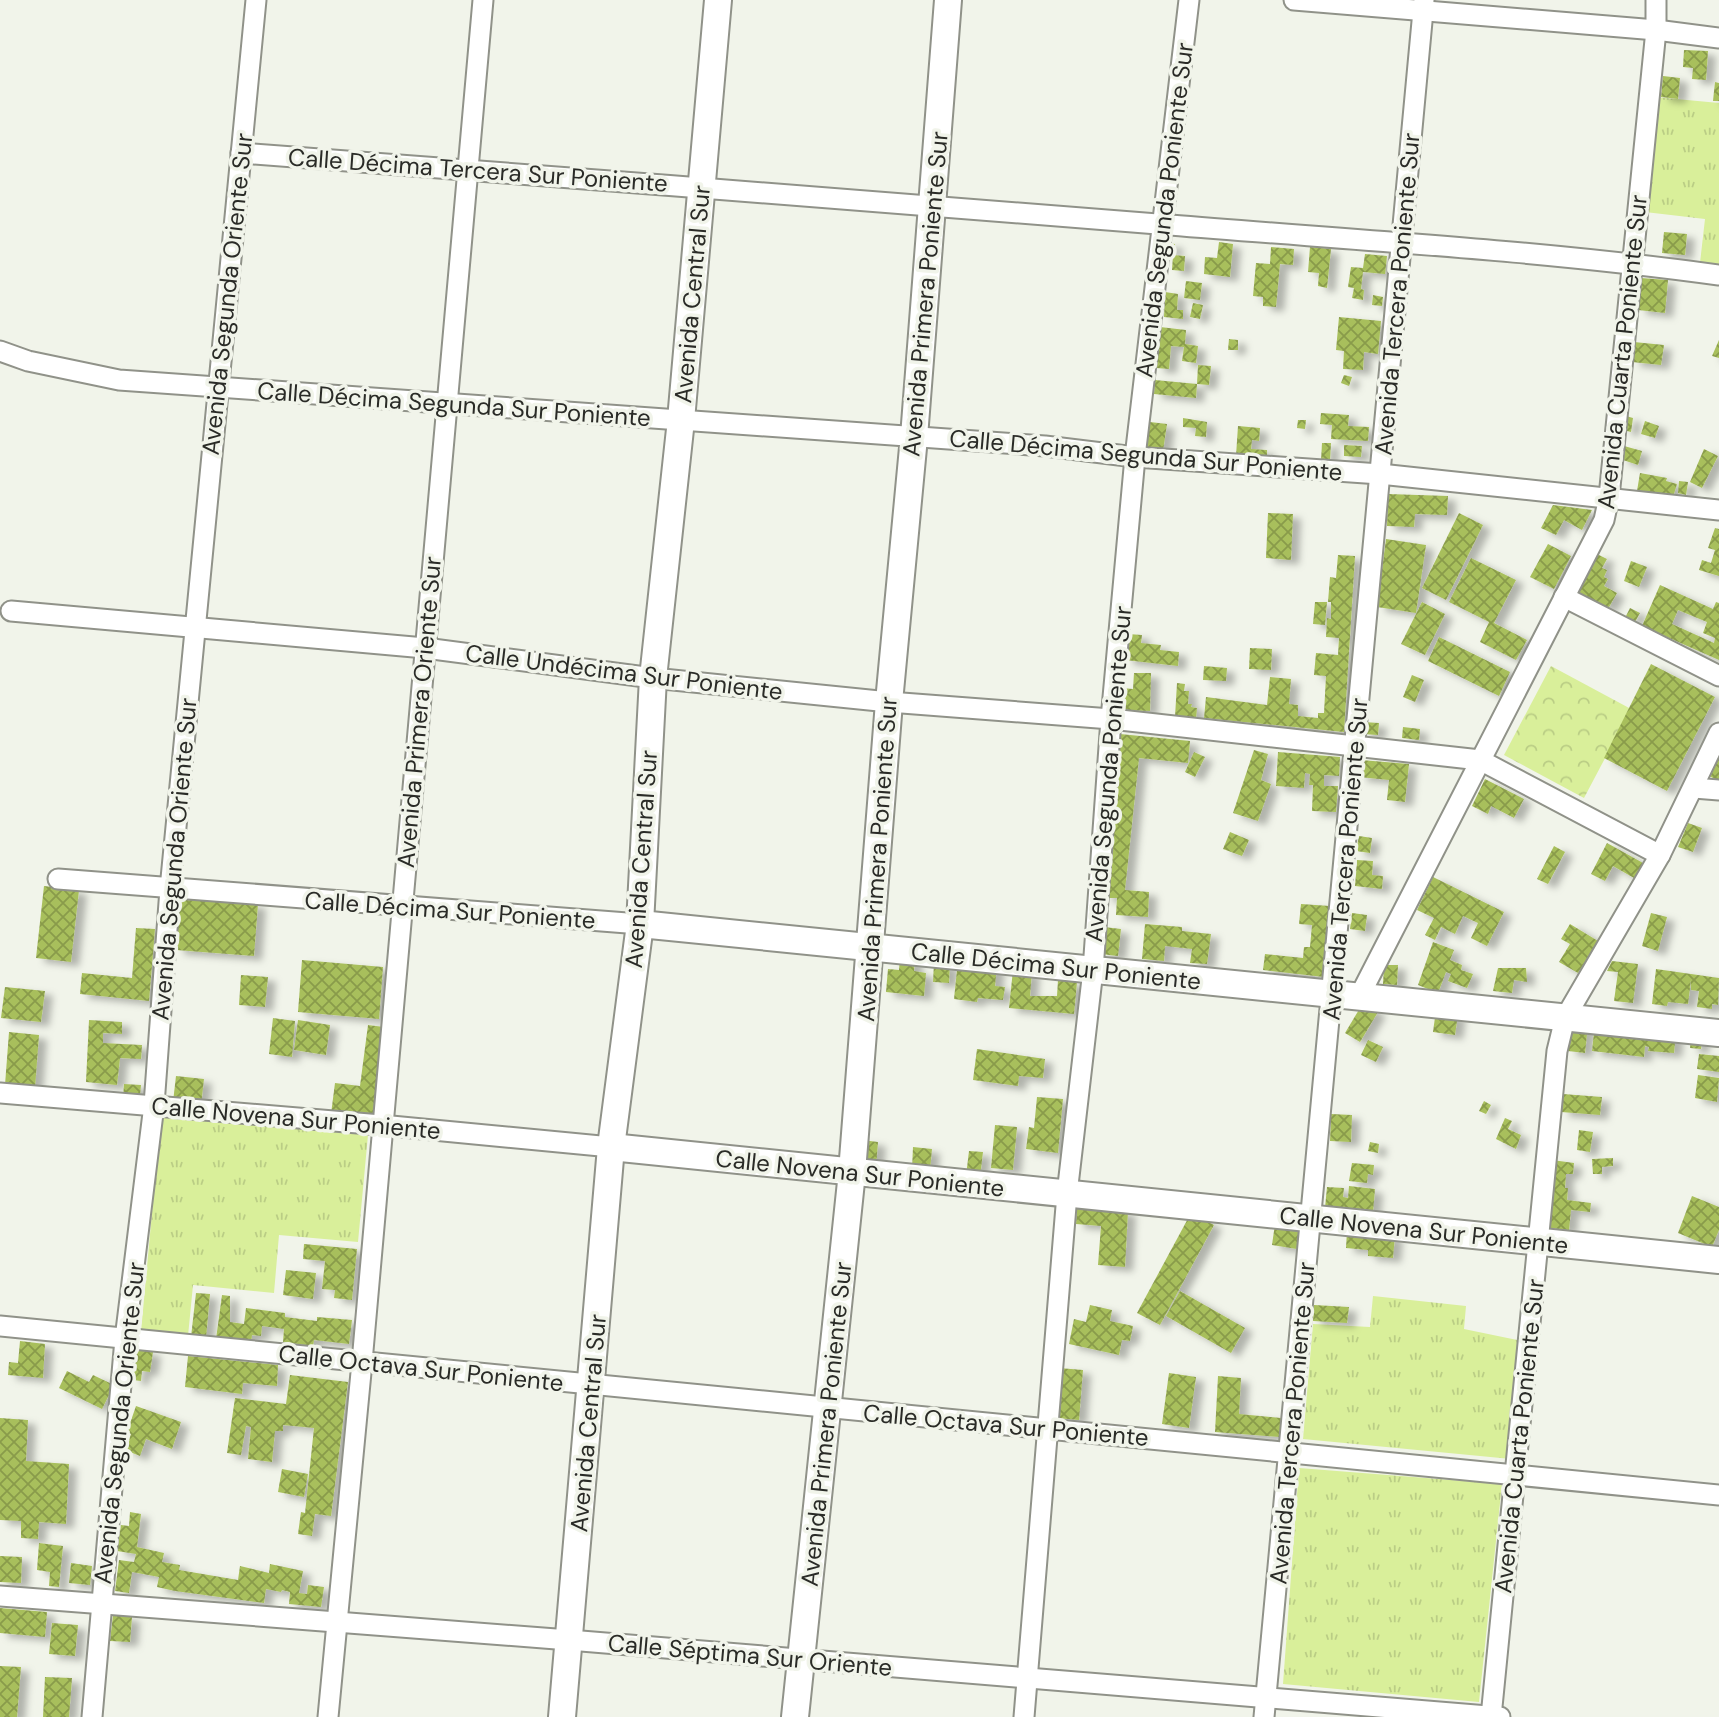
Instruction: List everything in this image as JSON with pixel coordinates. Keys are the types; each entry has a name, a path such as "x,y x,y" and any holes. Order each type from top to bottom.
{"street":[{"name":"Avenida Segunda Oriente Sur","path":"92,1717 125,1339 154,1105 170,888 256,0"},
{"name":"Avenida Primera Oriente Sur","path":"328,1717 362,1362 482,0"},
{"name":"Avenida Central Sur","path":"562,1717 611,1147 640,924 653,678 681,420 718,0"},
{"name":"Avenida Primera Poniente Sur","path":"795,1717 852,1172 948,0"},
{"name":"Avenida Segunda Poniente Sur","path":"1024,1717 1067,1194 1093,970 1111,719 1135,457 1189,0"},
{"path":"1294,0 1424,5 1719,38"},
{"name":"Avenida Cuarta Poniente Sur","path":"1359,997 1604,520 1609,497 1656,30 1656,0"},
{"name":"Avenida Tercera Poniente Sur","path":"1265,1708 1424,5"},
{"name":"Calle Décima Tercera Sur Poniente","path":"241,153 932,205 1632,263 1719,275"},
{"name":"Calle Décima Segunda Sur Poniente","path":"0,351 28,361 119,380 1045,446 1135,457 1380,474 1719,510"},
{"path":"1564,597 1719,676"},
{"name":"Calle Undécima Sur Poniente","path":"11,611 425,648 653,678 889,702 1111,719 1480,760"},
{"name":"Avenida Cuarta Poniente Sur","path":"1491,1717 1557,1051 1565,1018 1660,855 1719,733"},
{"path":"1480,760 1660,855"},
{"path":"1694,788 1719,790"},
{"name":"Calle Décima Sur Poniente","path":"58,879 640,924 1719,1033"},
{"name":"Calle Novena Sur Poniente","path":"0,1093 611,1147 1719,1260"},
{"name":"Calle Octava Sur Poniente","path":"0,1326 1719,1495"},
{"name":"Calle Séptima Sur Oriente","path":"0,1596 1027,1679 1265,1708 1500,1717"}],"green space":[{"path":"1655,97 1719,103 1719,266 1700,263 1705,219 1645,212"},
{"path":"1551,666 1631,709 1584,798 1504,755"},
{"path":"161,1115 368,1135 358,1242 279,1235 274,1293 193,1285 188,1336 141,1332"},
{"path":"1373,1296 1466,1306 1464,1329 1522,1341 1511,1459 1303,1439 1313,1324 1370,1327"},
{"path":"1299,1468 1502,1484 1479,1702 1283,1684"}],"building":[{"path":"1684,50 1708,51 1706,80 1692,79 1693,68 1683,67"},
{"path":"1663,76 1680,78 1678,99 1661,97"},
{"path":"1715,82 1719,83 1719,101 1713,101"},
{"path":"1664,232 1687,234 1685,255 1662,253"},
{"path":"1219,242 1233,244 1230,277 1204,274 1205,257 1217,258"},
{"path":"1165,243 1175,244 1175,252 1165,252"},
{"path":"1271,247 1294,249 1293,265 1280,264 1276,307 1263,306 1263,297 1253,296 1256,263 1270,264"},
{"path":"1310,247 1331,249 1327,288 1318,286 1319,273 1308,272"},
{"path":"1365,254 1387,256 1385,274 1363,272 1363,300 1352,298 1354,288 1348,287 1351,267 1363,268"},
{"path":"1173,255 1185,256 1184,271 1172,270"},
{"path":"1641,278 1668,280 1665,313 1638,310"},
{"path":"1186,281 1202,283 1200,300 1184,298"},
{"path":"1165,292 1178,294 1177,310 1183,310 1183,319 1164,317"},
{"path":"1373,295 1383,297 1382,306 1372,305"},
{"path":"1193,303 1203,305 1200,319 1190,317"},
{"path":"1339,317 1381,321 1378,354 1364,352 1363,370 1343,369 1344,351 1336,350"},
{"path":"1160,327 1186,330 1185,344 1198,346 1196,363 1182,361 1184,347 1171,346 1169,369 1156,368"},
{"path":"1229,339 1238,340 1238,350 1228,350"},
{"path":"1719,340 1719,358 1712,356"},
{"path":"1634,342 1664,345 1661,365 1632,362"},
{"path":"1198,365 1211,366 1209,385 1197,384"},
{"path":"1344,375 1352,377 1349,386 1341,383"},
{"path":"1155,380 1197,384 1196,398 1154,394"},
{"path":"1321,413 1349,415 1348,426 1369,427 1368,441 1331,439 1332,425 1320,424"},
{"path":"1626,416 1633,418 1631,432 1623,430"},
{"path":"1183,418 1207,422 1206,437 1195,436 1196,428 1183,427"},
{"path":"1298,420 1306,420 1305,429 1297,428"},
{"path":"1645,421 1659,426 1655,438 1641,434"},
{"path":"1150,422 1167,424 1163,451 1146,449"},
{"path":"1238,426 1260,428 1259,441 1252,440 1251,449 1267,450 1267,458 1236,456"},
{"path":"1322,443 1331,443 1330,462 1321,461"},
{"path":"1344,445 1362,446 1361,457 1344,456"},
{"path":"1624,446 1642,451 1638,465 1620,459"},
{"path":"1704,449 1718,456 1702,488 1690,482"},
{"path":"1640,473 1667,478 1666,481 1677,484 1673,497 1637,491"},
{"path":"1679,481 1688,482 1686,495 1678,493"},
{"path":"1388,494 1448,496 1447,515 1415,514 1414,527 1387,526"},
{"path":"1553,505 1592,510 1582,530 1564,520 1556,535 1541,528"},
{"path":"1268,513 1293,514 1291,560 1266,558"},
{"path":"1459,513 1483,525 1446,600 1422,588"},
{"path":"1715,528 1719,529 1719,576 1699,570 1702,560 1711,563 1715,550 1708,548"},
{"path":"1386,539 1426,545 1416,613 1377,607"},
{"path":"1548,544 1571,556 1554,589 1530,577"},
{"path":"1597,554 1607,559 1602,568 1607,570 1604,577 1608,579 1604,586 1617,593 1608,609 1577,594"},
{"path":"1338,555 1355,556 1344,732 1204,718 1206,697 1267,705 1270,677 1291,679 1289,704 1298,705 1298,716 1318,718 1318,713 1324,713 1326,676 1314,675 1316,653 1338,655 1339,638 1326,637 1327,618 1331,619 1331,602 1328,602 1330,577 1336,578"},
{"path":"1471,558 1516,580 1494,623 1527,640 1516,660 1480,642 1489,622 1449,602"},
{"path":"1631,561 1647,567 1639,587 1624,581"},
{"path":"1660,585 1713,609 1716,602 1719,603 1719,660 1642,626","holes":["1678,610 1707,622 1703,633 1715,638 1714,643 1672,624"]},
{"path":"1315,602 1327,602 1325,625 1313,624"},
{"path":"1422,602 1445,614 1425,655 1401,644"},
{"path":"1630,608 1640,613 1635,622 1625,618"},
{"path":"1128,634 1142,635 1141,643 1161,645 1160,650 1179,652 1178,666 1125,660"},
{"path":"1439,637 1510,672 1499,696 1428,661"},
{"path":"1250,648 1272,649 1271,670 1249,669"},
{"path":"1651,664 1715,697 1667,791 1604,758"},
{"path":"1204,666 1227,668 1226,681 1203,680"},
{"path":"1134,673 1151,673 1150,711 1122,710 1122,688 1133,689"},
{"path":"1412,675 1424,680 1415,702 1403,697"},
{"path":"1177,683 1185,684 1184,691 1189,691 1188,704 1197,708 1196,719 1175,717"},
{"path":"1363,722 1379,723 1378,735 1363,734"},
{"path":"1403,727 1420,729 1419,740 1402,738"},
{"path":"1120,734 1190,741 1188,763 1139,758 1125,890 1149,892 1148,917 1116,915 1117,898 1105,898"},
{"path":"1254,750 1268,754 1261,780 1271,784 1258,821 1233,813"},
{"path":"1194,752 1205,757 1195,777 1185,772"},
{"path":"1278,752 1340,757 1339,776 1324,775 1324,786 1338,786 1336,812 1312,811 1313,785 1309,785 1310,774 1305,773 1304,788 1276,786"},
{"path":"1719,757 1719,781 1709,776"},
{"path":"1361,760 1409,764 1405,802 1387,800 1389,780 1359,777"},
{"path":"1485,779 1524,799 1514,818 1491,806 1488,814 1472,806"},
{"path":"1688,823 1702,828 1693,852 1678,847"},
{"path":"1230,832 1249,840 1242,856 1223,849"},
{"path":"1359,836 1372,838 1370,853 1356,851"},
{"path":"1607,843 1643,863 1634,878 1613,866 1605,881 1591,874"},
{"path":"1554,846 1565,852 1548,884 1537,879"},
{"path":"1357,860 1373,861 1372,875 1383,876 1382,889 1355,886"},
{"path":"1433,877 1504,912 1487,946 1471,938 1478,923 1463,916 1455,934 1441,927 1435,940 1425,935 1434,918 1417,910"},
{"path":"44,886 79,890 71,962 36,958"},
{"path":"180,898 258,904 254,956 176,950"},
{"path":"1301,904 1330,906 1324,977 1263,970 1265,954 1303,958 1304,947 1310,947 1312,925 1299,924"},
{"path":"1352,913 1367,915 1365,931 1350,929"},
{"path":"1651,913 1667,917 1658,951 1642,946"},
{"path":"1145,924 1182,927 1182,931 1211,934 1207,964 1190,963 1192,949 1165,946 1164,961 1142,959"},
{"path":"1570,924 1598,941 1578,973 1559,962 1570,944 1561,939"},
{"path":"1104,927 1121,929 1118,956 1101,954"},
{"path":"136,928 155,929 149,1001 80,994 82,973 132,978"},
{"path":"1433,942 1454,950 1450,960 1462,965 1461,970 1473,974 1467,988 1448,981 1451,974 1446,972 1438,993 1418,985"},
{"path":"900,957 915,958 914,971 926,973 924,996 886,992 888,969 899,970"},
{"path":"302,960 383,967 379,1019 298,1012"},
{"path":"958,960 997,965 995,986 1005,987 1003,1000 978,998 977,1002 954,999"},
{"path":"1612,961 1638,964 1633,1003 1614,1001 1618,972 1607,971"},
{"path":"934,962 950,963 949,983 933,982"},
{"path":"1384,965 1398,965 1397,985 1383,984"},
{"path":"1498,968 1526,968 1527,982 1514,980 1512,993 1493,991"},
{"path":"1656,969 1719,978 1718,1005 1712,1004 1712,1009 1697,1007 1699,991 1691,990 1691,980 1688,1004 1652,1004"},
{"path":"1013,970 1032,971 1030,996 1057,996 1058,980 1077,982 1074,1014 1009,1008"},
{"path":"241,975 268,977 265,1007 239,1005"},
{"path":"5,987 45,991 41,1022 1,1018"},
{"path":"1363,1003 1378,1012 1360,1042 1345,1033"},
{"path":"1436,1010 1458,1014 1455,1035 1433,1032"},
{"path":"273,1018 295,1021 292,1057 269,1054"},
{"path":"89,1020 122,1022 122,1034 103,1033 103,1043 142,1045 141,1059 120,1058 117,1085 86,1082"},
{"path":"298,1020 330,1025 326,1055 294,1050"},
{"path":"1572,1023 1588,1025 1585,1053 1568,1051"},
{"path":"1595,1023 1676,1032 1674,1053 1648,1051 1649,1047 1645,1046 1644,1057 1592,1051"},
{"path":"368,1025 384,1027 372,1120 331,1114 335,1083 360,1086"},
{"path":"1692,1031 1703,1032 1701,1049 1690,1048"},
{"path":"9,1032 39,1035 35,1088 5,1085"},
{"path":"1368,1040 1383,1047 1376,1062 1361,1055"},
{"path":"977,1049 1045,1059 1043,1078 1019,1076 1018,1086 973,1080"},
{"path":"1699,1054 1719,1056 1719,1072 1697,1069"},
{"path":"1698,1075 1719,1078 1717,1102 1695,1098"},
{"path":"176,1076 204,1079 201,1105 173,1102"},
{"path":"124,1084 141,1085 140,1096 123,1098"},
{"path":"1563,1094 1602,1097 1600,1115 1561,1112"},
{"path":"1037,1097 1063,1099 1058,1153 1026,1149 1029,1127 1034,1128"},
{"path":"1484,1101 1491,1105 1486,1114 1479,1111"},
{"path":"1331,1114 1352,1115 1351,1142 1330,1141"},
{"path":"1505,1118 1512,1121 1508,1129 1521,1135 1516,1149 1496,1139"},
{"path":"995,1125 1017,1127 1013,1170 991,1168"},
{"path":"1579,1130 1593,1132 1590,1152 1577,1150"},
{"path":"862,1140 878,1142 876,1167 860,1165"},
{"path":"1370,1142 1379,1144 1378,1153 1368,1151"},
{"path":"913,1147 932,1149 930,1170 912,1169"},
{"path":"969,1151 983,1152 980,1177 966,1176"},
{"path":"1613,1158 1613,1166 1602,1167 1602,1174 1593,1174 1592,1159"},
{"path":"1552,1160 1574,1163 1573,1174 1566,1174 1567,1200 1591,1203 1590,1212 1571,1210 1569,1230 1549,1228 1553,1186 1549,1186"},
{"path":"1352,1163 1374,1165 1373,1175 1368,1174 1367,1183 1349,1181"},
{"path":"1349,1186 1375,1189 1373,1212 1325,1208 1327,1187 1344,1188 1343,1197 1348,1198"},
{"path":"1692,1196 1719,1207 1719,1230 1712,1247 1678,1233"},
{"path":"1077,1207 1128,1211 1125,1267 1098,1265 1101,1226 1076,1224"},
{"path":"1191,1213 1214,1225 1160,1325 1137,1313"},
{"path":"1275,1224 1300,1228 1297,1249 1272,1245"},
{"path":"1347,1231 1395,1235 1393,1258 1368,1256 1368,1250 1346,1248"},
{"path":"304,1244 357,1249 352,1300 334,1298 335,1290 322,1289 325,1261 303,1259"},
{"path":"286,1270 316,1273 313,1299 283,1295"},
{"path":"1180,1291 1245,1328 1231,1353 1166,1316"},
{"path":"196,1293 210,1294 206,1338 191,1337"},
{"path":"222,1295 230,1296 230,1322 244,1324 246,1308 285,1313 285,1317 317,1321 317,1317 352,1320 349,1344 314,1340 313,1346 283,1342 284,1329 262,1326 261,1336 252,1335 251,1343 216,1339"},
{"path":"1090,1305 1112,1310 1110,1321 1133,1326 1130,1341 1122,1340 1119,1355 1069,1344 1074,1319 1086,1322"},
{"path":"1314,1305 1349,1307 1347,1323 1313,1321"},
{"path":"20,1341 45,1344 43,1378 8,1375 9,1362 18,1363"},
{"path":"137,1349 153,1352 150,1372 142,1371 141,1381 133,1380"},
{"path":"188,1356 278,1365 277,1386 243,1383 242,1394 185,1387"},
{"path":"1059,1368 1083,1370 1079,1420 1056,1418"},
{"path":"67,1371 89,1382 93,1375 114,1385 102,1409 59,1388"},
{"path":"1169,1373 1196,1377 1189,1428 1162,1424"},
{"path":"290,1375 348,1382 331,1516 315,1514 312,1536 298,1534 301,1512 305,1513 314,1428 283,1425 283,1431 275,1431 272,1462 248,1459 251,1427 246,1426 241,1455 227,1453 235,1398 286,1404"},
{"path":"1218,1376 1241,1378 1239,1414 1281,1418 1280,1437 1215,1432"},
{"path":"136,1406 181,1422 172,1449 146,1439 140,1456 125,1450 131,1434 127,1432"},
{"path":"0,1418 28,1420 26,1461 69,1464 66,1524 39,1522 38,1539 21,1538 21,1521 0,1520"},
{"path":"282,1469 308,1474 304,1497 278,1492"},
{"path":"130,1512 141,1514 137,1547 164,1553 162,1562 180,1565 179,1570 238,1580 240,1566 269,1573 270,1564 303,1571 299,1593 307,1594 308,1585 324,1587 321,1607 289,1604 290,1592 282,1590 266,1589 264,1603 175,1591 157,1587 159,1577 132,1572 129,1593 115,1591 119,1560 134,1562 136,1554 117,1551 121,1525 129,1526"},
{"path":"39,1543 63,1546 59,1587 49,1586 50,1572 37,1570"},
{"path":"0,1556 22,1557 21,1583 0,1582"},
{"path":"71,1563 92,1566 90,1585 69,1583"},
{"path":"0,1608 47,1612 45,1637 0,1633"},
{"path":"113,1615 132,1617 130,1642 110,1641"},
{"path":"52,1623 78,1625 75,1656 49,1654"},
{"path":"0,1666 21,1667 17,1717 0,1717"},
{"path":"45,1677 72,1678 69,1717 43,1717"}]}
